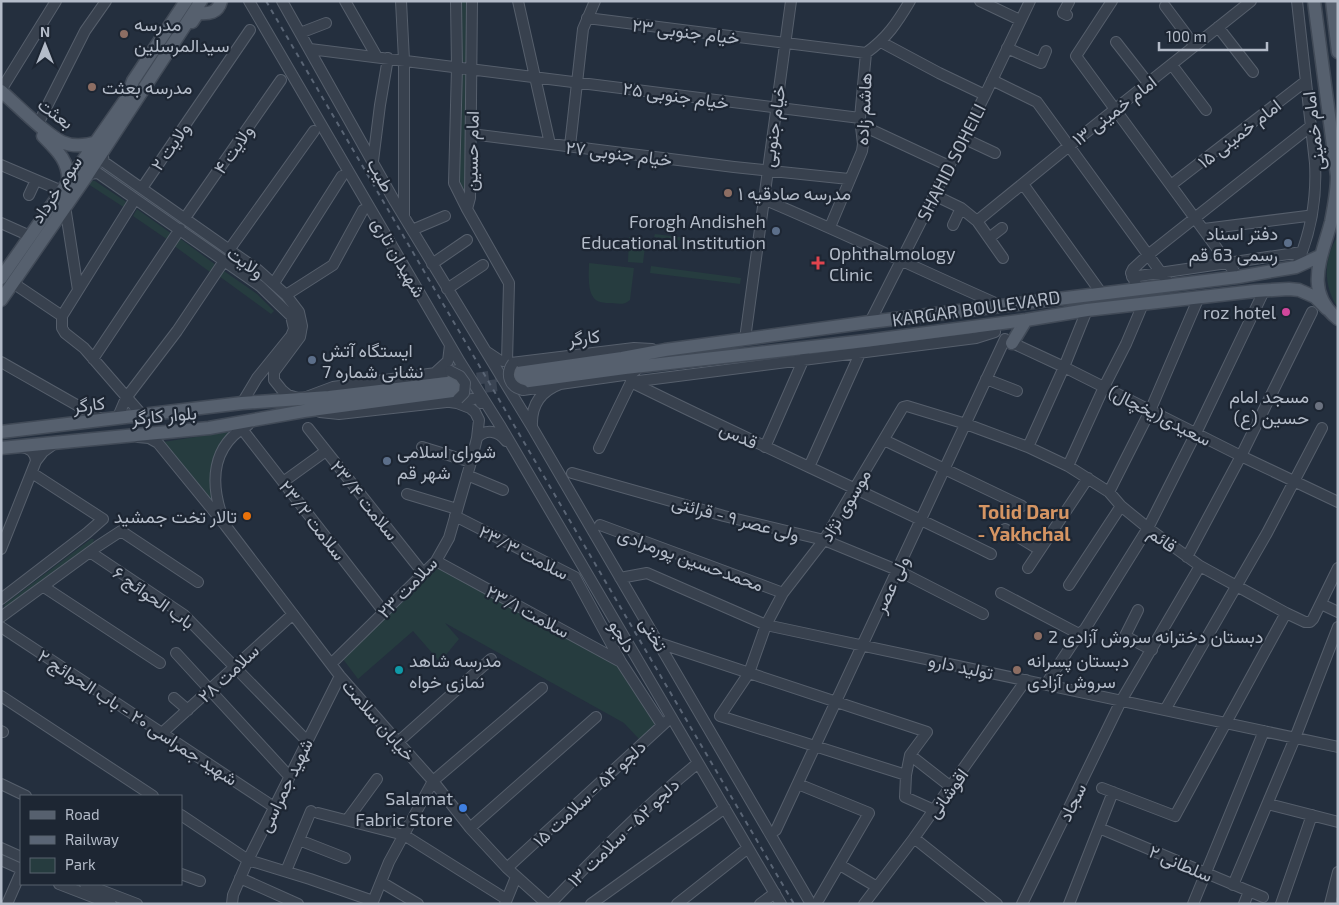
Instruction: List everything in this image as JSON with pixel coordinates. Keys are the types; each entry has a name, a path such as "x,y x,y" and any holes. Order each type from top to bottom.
{"main road":[{"path":"133,96 133,80 186,1"},
{"path":"4,279 30,236 84,159 101,152 133,96 193,1"},
{"path":"159,57 201,1"},
{"name":"امام خمینی","path":"1314,1 1337,176 1337,189 1331,222 1317,270 1318,287 1334,317"},
{"path":"1332,1 1338,52"},
{"path":"133,96 148,88 198,13 212,12 222,4"},
{"name":"بعثت","path":"1,90 59,145 68,176 65,187"},
{"name":"بعثت","path":"1,100 59,145 79,146 101,152"},
{"name":"سوم خرداد","path":"1,300 4,279 93,174 101,152"},
{"name":"KARGAR BOULEVARD","path":"627,371 665,350 870,322 1238,277 1296,267 1320,256"},
{"path":"1252,274 1263,277 1268,282 1259,291"},
{"name":"KARGAR BOULEVARD","path":"627,371 642,366 808,347 863,347 990,329 1026,320 1087,310 1259,291 1299,290 1315,297 1334,317"},
{"path":"1009,341 1026,320"},
{"path":"745,339 747,354"},
{"path":"514,374 627,371"},
{"name":"بلوار کارگر","path":"7,447 209,428 260,418 302,405 456,386"},
{"name":"کارگر","path":"1,432 242,403 302,405"},
{"path":"146,416 212,413 216,421 209,428"}],"street":[{"path":"1,90 56,1"},
{"path":"38,124 85,31 106,1"},
{"name":"طیب","path":"282,1 404,217 494,366"},
{"path":"345,1 377,57"},
{"path":"401,1 404,60 404,217"},
{"name":"امام حسین","path":"456,1 457,66 454,183 467,209"},
{"name":"امام حسین","path":"467,209 470,201 472,1"},
{"path":"518,1 550,144"},
{"name":"خیام جنوبی","path":"745,339 791,1"},
{"name":"هاشم زاده","path":"830,227 862,151 861,121 866,53 881,42 897,23 910,1"},
{"path":"980,1 1020,20"},
{"name":"SHAHID SOHEILI","path":"870,322 985,95 1030,1"},
{"path":"1112,1 1076,56 1238,277"},
{"path":"1296,267 1313,216 1316,186 1297,1"},
{"name":"شهیدان تاری","path":"248,2 464,369"},
{"path":"570,146 583,29 592,2"},
{"name":"امام خمینی ۱۳","path":"977,221 1114,109 1172,65 1244,3"},
{"path":"1165,6 1195,46"},
{"name":"خیام جنوبی ۲۳","path":"587,18 866,53"},
{"path":"300,33 326,23"},
{"path":"1218,27 1253,72"},
{"name":"ولایت ۲","path":"142,188 250,30"},
{"path":"881,42 985,95"},
{"path":"1116,42 1148,83"},
{"path":"1007,48 1041,62 1046,51"},
{"name":"خیام جنوبی ۲۵","path":"310,49 576,81 741,104 776,106 861,121 949,166"},
{"path":"373,161 388,58"},
{"path":"1172,65 1206,110"},
{"name":"ولایت ۴","path":"185,218 282,80"},
{"path":"992,80 1037,102 1170,285"},
{"name":"امام خمینی ۱۵","path":"1172,185 1306,81"},
{"path":"1138,289 1132,277 1133,269 1148,255 1311,126"},
{"path":"230,250 314,132"},
{"name":"خیام جنوبی ۲۷","path":"471,134 849,179"},
{"path":"963,138 996,153"},
{"name":"ولایت","path":"101,152 142,188 274,283 286,294 295,314"},
{"path":"1,165 36,180 65,187"},
{"name":"ولایت","path":"93,174 180,229 260,286 295,314"},
{"path":"274,283 342,176"},
{"path":"30,195 36,180"},
{"path":"1023,184 1102,294"},
{"path":"934,195 961,208 977,221 1003,258"},
{"path":"135,199 62,316 62,328 65,333 84,348 126,398 146,416"},
{"path":"763,199 830,227 900,261 1004,306"},
{"path":"65,206 78,290"},
{"path":"953,225 961,208"},
{"path":"467,209 509,283 514,374"},
{"path":"286,294 333,265 363,210"},
{"path":"412,230 445,216"},
{"path":"1204,230 1307,216"},
{"path":"1,223 30,236"},
{"path":"989,238 1002,228"},
{"path":"93,359 180,229"},
{"path":"432,264 467,240"},
{"path":"1132,277 1302,252"},
{"path":"117,419 126,398 177,331 224,261"},
{"path":"448,289 483,265"},
{"path":"4,279 62,316"},
{"path":"1046,684 1079,634 1085,629 1148,528 1196,433 1259,291"},
{"path":"1109,492 1150,411 1199,297"},
{"path":"1068,466 1126,344 1142,304"},
{"path":"1028,447 1087,310"},
{"path":"1188,557 1241,456 1312,312"},
{"path":"295,314 302,326 274,372 274,380 288,395 302,405 339,414 443,401 457,403 470,408 479,420"},
{"name":"سعیدی(یخچال)","path":"990,329 1009,341 1338,502"},
{"path":"242,403 257,378 296,335"},
{"name":"ولی عصر","path":"776,830 986,379 1009,341"},
{"path":"302,405 333,387 432,373 448,362 449,344"},
{"path":"765,447 808,347"},
{"path":"532,427 532,417 539,399 550,388 560,384 627,371 803,360 863,347"},
{"path":"809,467 863,347"},
{"path":"483,348 514,374 560,384"},
{"name":"کارگر","path":"514,374 634,348 665,350"},
{"path":"1,362 104,420"},
{"name":"تختی","path":"494,366 815,901"},
{"path":"443,401 456,386 464,369"},
{"name":"دلجو","path":"464,369 781,904"},
{"path":"599,448 627,371"},
{"name":"قدس","path":"627,371 765,447 856,488 991,554"},
{"path":"432,373 482,398"},
{"path":"257,378 260,382 264,383 274,380"},
{"path":"986,379 1017,391"},
{"name":"سلامت ۲۳","path":"331,664 436,561 448,538 471,462 477,438 482,398"},
{"name":"قائم","path":"902,407 907,406 966,424 1028,447 1068,466 1109,492 1121,506 1148,528 1200,566 1305,622 1310,622 1338,568"},
{"name":"موسوی نژاد","path":"815,747 720,716 749,673 766,624 783,593 824,540 902,407"},
{"name":"خیابان سلامت","path":"225,525 216,502 215,477 217,465 227,441 260,418"},
{"name":"سلامت ۲۳/۴","path":"308,428 423,573"},
{"path":"1165,710 1267,533 1322,428"},
{"name":"سلامت ۲۳/۲","path":"242,429 384,612"},
{"path":"477,438 485,433 496,433 512,448"},
{"name":"خیابان سلامت","path":"125,436 149,438 158,444 225,525 340,676 433,781 470,828 516,877 549,904"},
{"path":"884,440 1022,506"},
{"path":"1,549 5,527 36,461 43,452 58,442"},
{"path":"7,447 30,449 34,452 36,461"},
{"path":"422,447 471,462"},
{"path":"283,482 326,451"},
{"path":"1,600 103,519 32,472"},
{"name":"ولی عصر ۹ - قرائتی","path":"572,473 724,516 824,540 897,570 983,614"},
{"path":"467,475 504,490"},
{"path":"1028,568 1088,478"},
{"name":"سلامت ۲۳/۳","path":"407,494 456,512 575,577 621,662 662,725"},
{"path":"1068,585 1121,506"},
{"name":"محمدحسین پورمرادی","path":"600,526 783,593"},
{"path":"1005,528 1040,550"},
{"path":"4,614 121,531 198,582"},
{"name":"باب الحوائج ۶","path":"87,533 98,536 100,541 94,549 184,615 307,741"},
{"name":"سلامت ۲۳/۱","path":"436,561 621,662"},
{"name":"سجاد","path":"1022,904 1121,701 1200,566"},
{"name":"تولید دارو","path":"620,578 647,573 766,624 1338,747"},
{"path":"44,587 160,663"},
{"path":"1001,593 1079,634"},
{"path":"1321,604 1338,612"},
{"path":"1138,610 1125,636 1152,650"},
{"path":"1102,788 1176,816 1286,613"},
{"name":"سلامت ۲۸","path":"162,733 293,614"},
{"name":"شهید جمراسی ۲۰ - باب الحوائج ۲","path":"1,627 274,807"},
{"path":"1233,885 1295,738 1338,627"},
{"path":"659,643 927,732 910,755 906,775 906,797 934,810"},
{"path":"176,653 289,776"},
{"path":"398,742 491,659"},
{"name":"شهید جمراسی","path":"227,904 232,899 248,860 340,676"},
{"name":"اقوشانی","path":"864,904 951,787 1026,680"},
{"path":"182,816 248,860 286,871 372,902 389,862 433,781 542,688"},
{"path":"1,696 151,795"},
{"path":"174,698 188,710"},
{"path":"470,828 596,717"},
{"name":"دلجو ۵۴ - سلامت ۱۵","path":"507,868 671,717"},
{"path":"1193,904 1264,731"},
{"path":"815,747 906,775"},
{"path":"910,755 951,787"},
{"name":"دلجو ۵۲ - سلامت ۱۳","path":"549,904 663,792 698,763"},
{"path":"347,820 377,779"},
{"path":"1,784 24,795"},
{"path":"798,784 869,813 840,865 815,901"},
{"path":"1069,904 1113,792"},
{"path":"1268,804 1338,822"},
{"path":"591,904 725,808"},
{"path":"286,871 299,840 315,812 404,835 505,902 516,877"},
{"path":"1281,904 1312,815"},
{"name":"۲ سلطانی","path":"1099,828 1262,897"},
{"path":"914,838 997,904"},
{"path":"299,840 345,858"},
{"path":"1,848 20,857"},
{"path":"677,904 748,848"},
{"path":"1,860 20,870"},
{"path":"840,865 877,887"},
{"path":"7,904 20,872"},
{"path":"1330,904 1338,872"},
{"path":"182,874 200,881"},
{"path":"240,878 298,904"},
{"path":"381,882 418,904"},
{"path":"62,885 111,904"},
{"path":"88,885 137,904"},
{"path":"1244,904 1249,891"},
{"path":"760,904 774,893"}],"green space":[{"path":"460,1 467,1 467,62 461,62"},
{"path":"459,73 467,73 466,196 457,181"},
{"path":"90,180 95,181 128,203 125,208 88,184"},
{"path":"137,209 172,234 168,240 133,216"},
{"path":"655,234 744,245 744,249 654,237"},
{"path":"1338,236 1338,308 1327,281 1327,263"},
{"path":"178,237 216,265 210,272 173,245"},
{"path":"629,237 646,239 643,263 628,262"},
{"path":"589,263 634,268 630,300 619,304 596,300 590,291"},
{"path":"651,266 741,278 740,284 650,273"},
{"path":"224,271 257,294 274,311 271,314 219,276"},
{"path":"228,432 230,435 211,472 212,503 163,442"},
{"path":"91,539 94,539 93,543 8,608 4,607 5,604"},
{"path":"439,567 624,667 658,724 639,739 624,723 445,623 459,639 440,662 413,631 358,679 343,659"}],"tunnel":[{"path":"459,381 511,374"},
{"path":"467,389 514,383"}],"railway":[{"path":"266,1 794,904"}],"place":[{"name":"مدرسه سیدالمرسلین","path":"124,34"},
{"name":"مدرسه بعثت","path":"92,87"},
{"name":"مدرسه صادقیه ۱","path":"728,193"},
{"name":"Forogh Andisheh Educational Institution","path":"776,231"},
{"name":"دفتر اسناد رسمی 63 قم","path":"1288,243"},
{"name":"Ophthalmology Clinic","path":"818,263"},
{"name":"roz hotel","path":"1286,312"},
{"name":"ایستگاه آتش نشانی شماره 7","path":"312,360"},
{"name":"مسجد امام حسین (ع)","path":"1319,406"},
{"name":"شورای اسلامی شهر قم","path":"387,461"},
{"name":"تالار تخت جمشید","path":"247,516"},
{"name":"دبستان دخترانه سروش آزادی 2","path":"1038,636"},
{"name":"مدرسه شاهد نمازی خواه","path":"399,670"},
{"name":"دبستان پسرانه سروش آزادی","path":"1017,670"},
{"name":"Salamat Fabric Store","path":"463,808"}],"district":[{"name":"Tolid Daru - Yakhchal","path":"1024,522"}]}
